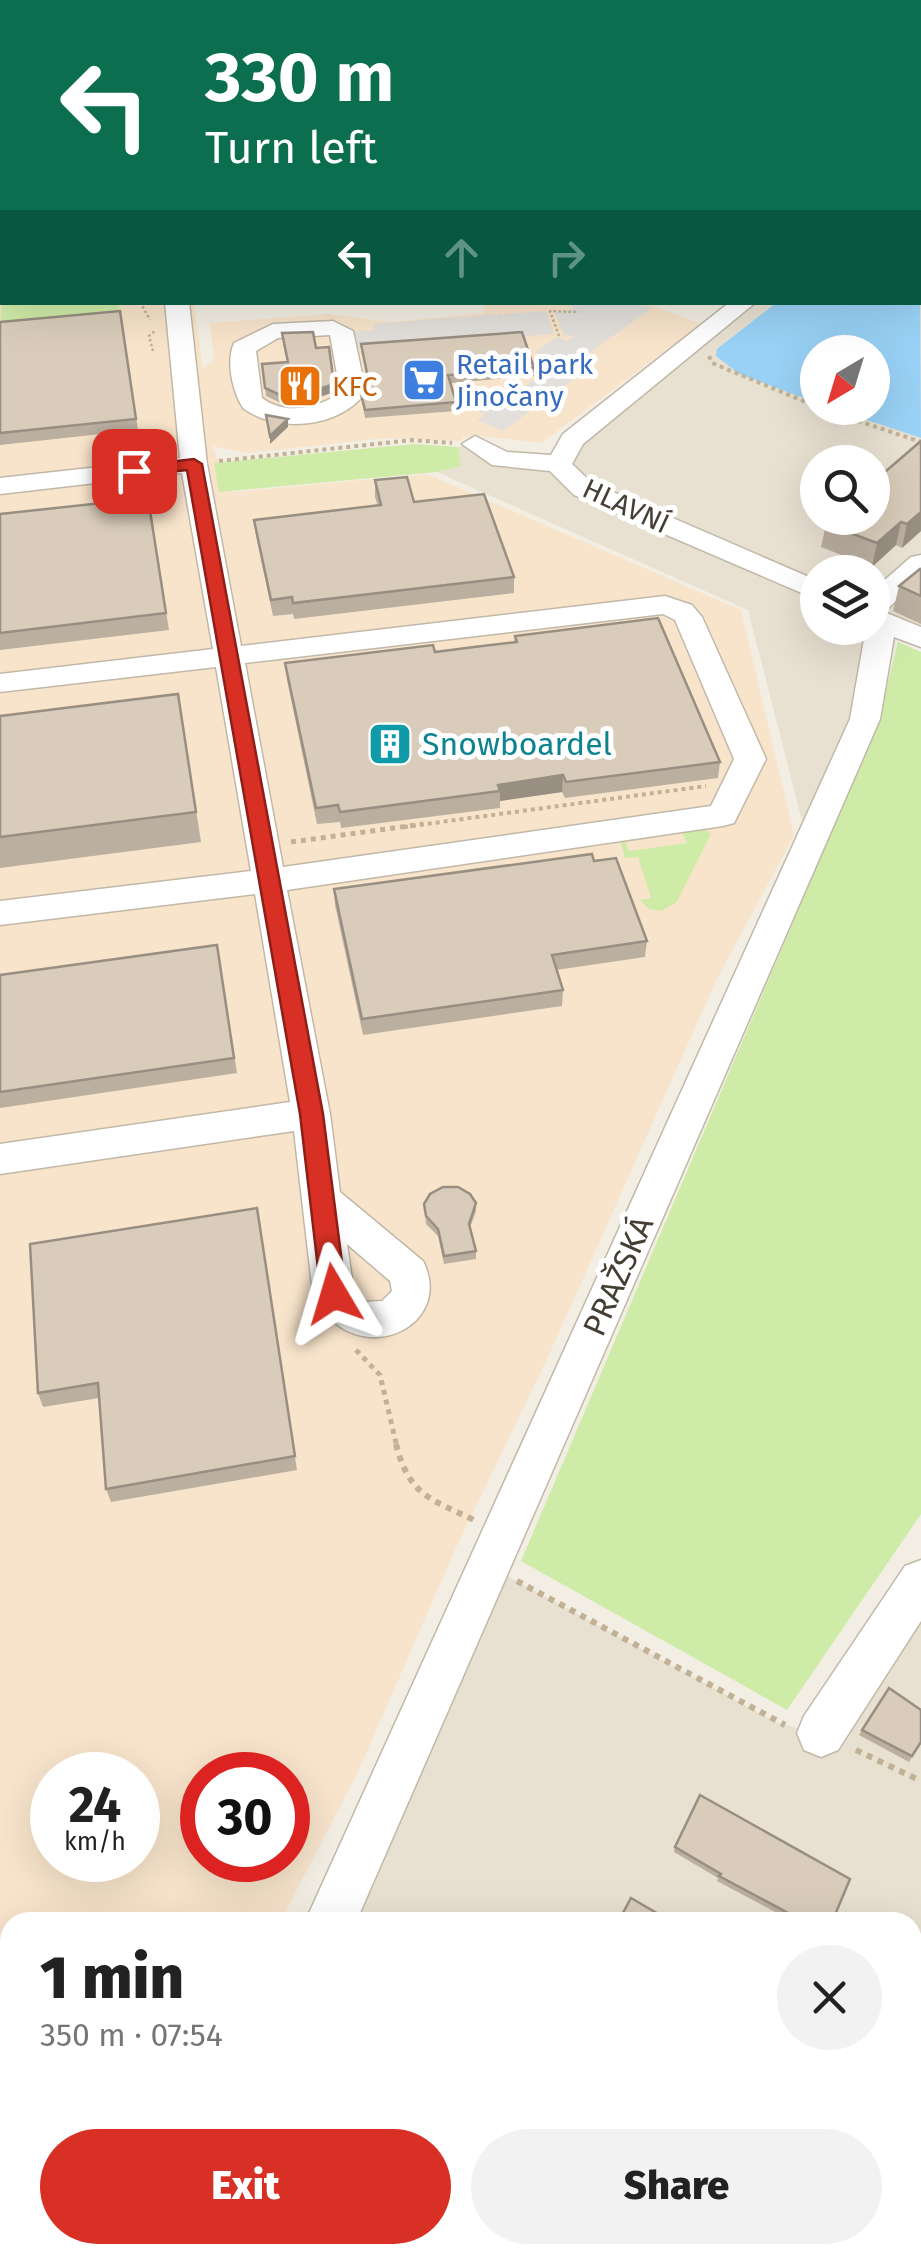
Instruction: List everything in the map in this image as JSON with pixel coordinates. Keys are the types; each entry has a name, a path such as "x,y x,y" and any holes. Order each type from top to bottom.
{"street":[{"path":"177,305 180,350 207,457 229,657 311,1114 322,1200"},
{"name":"HLAVNÍ","path":"741,305 572,440 560,464 567,477 584,489 800,584"},
{"path":"180,350 343,341 353,392 348,401 326,412 283,415 254,405 226,350"},
{"path":"475,444 502,459 560,464"},
{"path":"0,486 207,457"},
{"path":"890,599 921,563"},
{"path":"0,683 672,606 688,618 750,754 723,814 270,880 0,913"},
{"path":"890,622 921,638"},
{"name":"PRAŽSKÁ","path":"334,1912 865,719 873,645"},
{"path":"0,1160 311,1114"},
{"path":"821,1733 921,1581"}],"path":[{"path":"142,305 151,326 158,328"},
{"path":"559,336 551,325 550,311 579,312"},
{"path":"707,352 712,364 800,400"},
{"path":"871,425 921,442"},
{"path":"207,457 412,440 475,444"},
{"path":"290,842 720,784"},
{"path":"342,1345 374,1362 383,1380 408,1481 442,1506 474,1520 459,1554 489,1566 780,1724 821,1733 921,1781"}],"shaded area":[{"path":"0,305 194,305 203,369 214,359 210,323 329,314 391,322 485,313 483,305 651,305 701,324 541,443 481,436 463,437 462,441 386,438 246,453 212,446 231,492 427,474 741,610 794,835 716,981 548,1357 455,1550 358,1772 310,1864 310,1752 180,1752 180,1882 301,1882 285,1912 0,1912"},
{"path":"572,305 652,308 579,360 534,353 557,337 567,341 575,336 564,335 555,312 573,309"},
{"path":"743,305 921,305 921,638 890,624 890,555 800,555 800,645 874,645 809,848 748,610 437,472 461,466 458,447 475,444 544,465"},
{"path":"546,311 554,334 432,343 430,337 416,338 418,345 358,349 354,332 374,330 373,324 502,314 505,321 504,314"},
{"path":"548,370 573,380 503,431 477,420 485,414 475,410 499,393 509,397"},
{"path":"489,1566 780,1724 821,1733 921,1581 921,1912 334,1912"}],"green space":[{"path":"2,305 118,305 120,314 0,326"},
{"path":"414,444 458,447 461,466 437,472 219,492 214,463"},
{"path":"898,642 921,652 921,1514 787,1710 521,1561 878,723"},
{"path":"702,827 711,834 676,903 661,911 649,909 640,900 651,898 638,857 625,858 620,840 624,839 629,851 687,843 682,831"}],"water":[{"path":"773,305 920,305 921,438 882,425 890,425 890,335 800,335 800,397 739,374 716,356 717,349"}],"building":[{"path":"120,311 136,419 0,433 0,322"},
{"path":"313,332 316,348 329,347 334,384 299,396 280,395 265,388 262,364 288,362 282,333"},
{"name":"Retail park Jinočany","path":"522,332 534,368 448,375 456,402 365,410 361,394 369,383 361,344"},
{"path":"266,415 288,419 270,436"},
{"path":"921,441 921,512 890,532 890,468"},
{"path":"407,477 414,502 484,494 514,577 293,603 292,597 271,600 254,520 381,505 375,480"},
{"path":"148,498 166,613 0,633 0,514"},
{"path":"856,535 886,535 877,543"},
{"path":"920,569 921,596 899,586"},
{"path":"658,618 720,762 566,782 563,775 498,785 500,791 340,812 338,805 316,808 285,663 433,645 435,652 517,642 515,636"},
{"path":"178,694 196,812 0,837 0,716"},
{"path":"592,854 594,861 616,858 647,941 552,955 563,990 362,1019 334,889"},
{"path":"217,945 234,1058 0,1092 0,975"},
{"path":"443,1187 458,1187 476,1203 469,1224 476,1251 444,1256 438,1229 426,1216 424,1204 430,1194"},
{"path":"257,1208 295,1456 106,1489 98,1383 38,1393 30,1244"},
{"path":"889,1688 921,1710 921,1742 912,1756 862,1730"},
{"path":"700,1795 850,1879 836,1912 786,1912 675,1847"},
{"path":"631,1898 655,1912 623,1912"}],"place":[{"name":"Retail park Jinočany","path":"424,380"},
{"name":"KFC","path":"300,386"},
{"name":"Snowboardel","path":"390,744"}],"route":[{"path":"134,471 194,464 311,1114 334,1294"}]}
